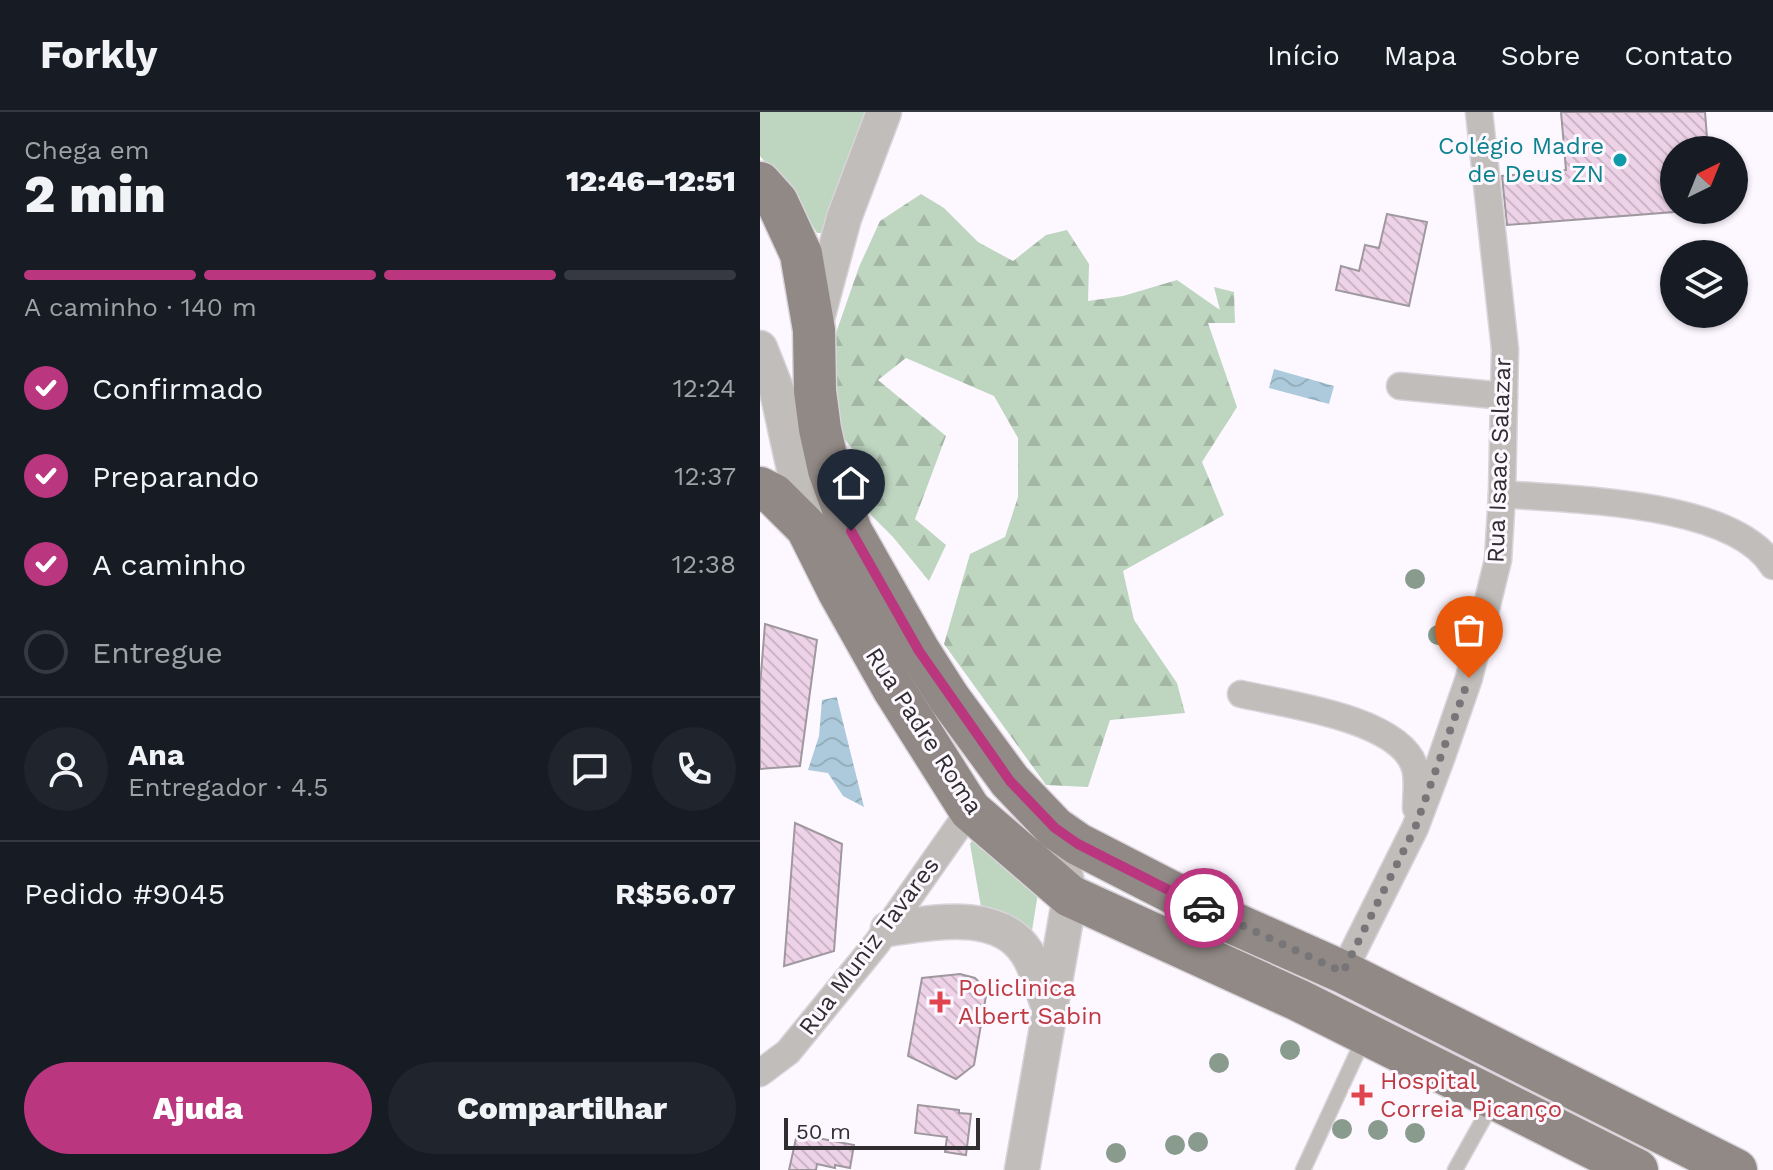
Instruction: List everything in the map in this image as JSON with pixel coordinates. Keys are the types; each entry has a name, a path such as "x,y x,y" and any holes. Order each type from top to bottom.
{"main road":[{"path":"760,183 777,202 801,254 814,330"},
{"name":"Rua Padre Roma","path":"814,330 815,391 820,429 829,470 851,531 949,698 1010,781 1055,828 1078,844 1210,912 1343,972 1736,1170"},
{"path":"760,488 774,495 807,528"},
{"name":"Rua Padre Roma","path":"807,528 893,688 970,810 1070,896 1298,1000 1495,1099 1616,1165"}],"street":[{"name":"Rua Padre Roma","path":"814,330 844,218 884,112"},
{"name":"Rua Isaac Salazar","path":"1343,972 1415,828 1469,678 1498,560 1505,349 1479,112"},
{"name":"Rua Padre Roma","path":"760,348 777,391 807,528"},
{"path":"1400,386 1504,396"},
{"path":"1502,494 1637,505 1715,524 1739,534 1773,566"},
{"path":"1241,694 1352,721 1398,744 1415,766 1415,828"},
{"name":"Rua Muniz Tavares","path":"760,1073 788,1052 888,929 970,810"},
{"path":"1022,1170 1070,896 1055,828"},
{"path":"888,929 935,924 981,924 1005,932 1027,952 1049,1006"}],"lane":[{"path":"1303,1170 1366,1034"},
{"path":"1455,1170 1495,1099"}],"green space":[{"path":"760,112 867,112 822,233 817,233 799,203 760,156"},
{"path":"921,194 944,208 978,242 1013,261 1046,235 1067,230 1089,264 1088,301 1123,296 1177,280 1220,310 1214,287 1234,292 1235,323 1208,323 1237,407 1202,462 1224,515 1123,571 1134,620 1177,683 1185,713 1110,720 1088,787 1046,785 944,644 970,554 1005,537 1018,497 1018,438 994,396 906,358 878,380 946,436 915,519 946,545 929,581 893,537 856,500 862,461 838,431 832,379 836,333 859,267 880,221"},
{"path":"973,839 1038,893 1031,937 981,907 970,844"}],"water":[{"path":"1274,369 1334,386 1329,404 1269,388"},
{"path":"837,697 864,807 843,796 828,773 808,770 819,736 822,700"}],"building":[{"name":"Colégio Madre de Deus ZN","path":"1561,112 1705,112 1707,136 1660,136 1660,213 1507,225 1502,176 1566,170"},
{"path":"1387,214 1427,222 1409,306 1336,290 1341,266 1359,271 1365,245 1379,248"},
{"path":"765,624 817,640 800,766 760,769 760,686"},
{"path":"795,823 842,844 834,951 784,966"},
{"path":"960,974 975,978 987,990 974,1065 956,1079 908,1056 922,978"},
{"path":"918,1105 971,1114 966,1155 945,1152 947,1137 915,1133"},
{"path":"797,1134 854,1145 850,1168 817,1164 816,1170 789,1170"}],"way so far":[{"path":"1204,908 1343,972 1415,828 1469,678"}],"place":[{"name":"Colégio Madre de Deus ZN","path":"1620,160"},
{"name":"Policlinica Albert Sabin","path":"940,1002"},
{"name":"Hospital Correia Picanço","path":"1362,1095"}],"route":[{"path":"851,531 919,651 1010,781 1055,828 1078,844 1204,908"}]}
